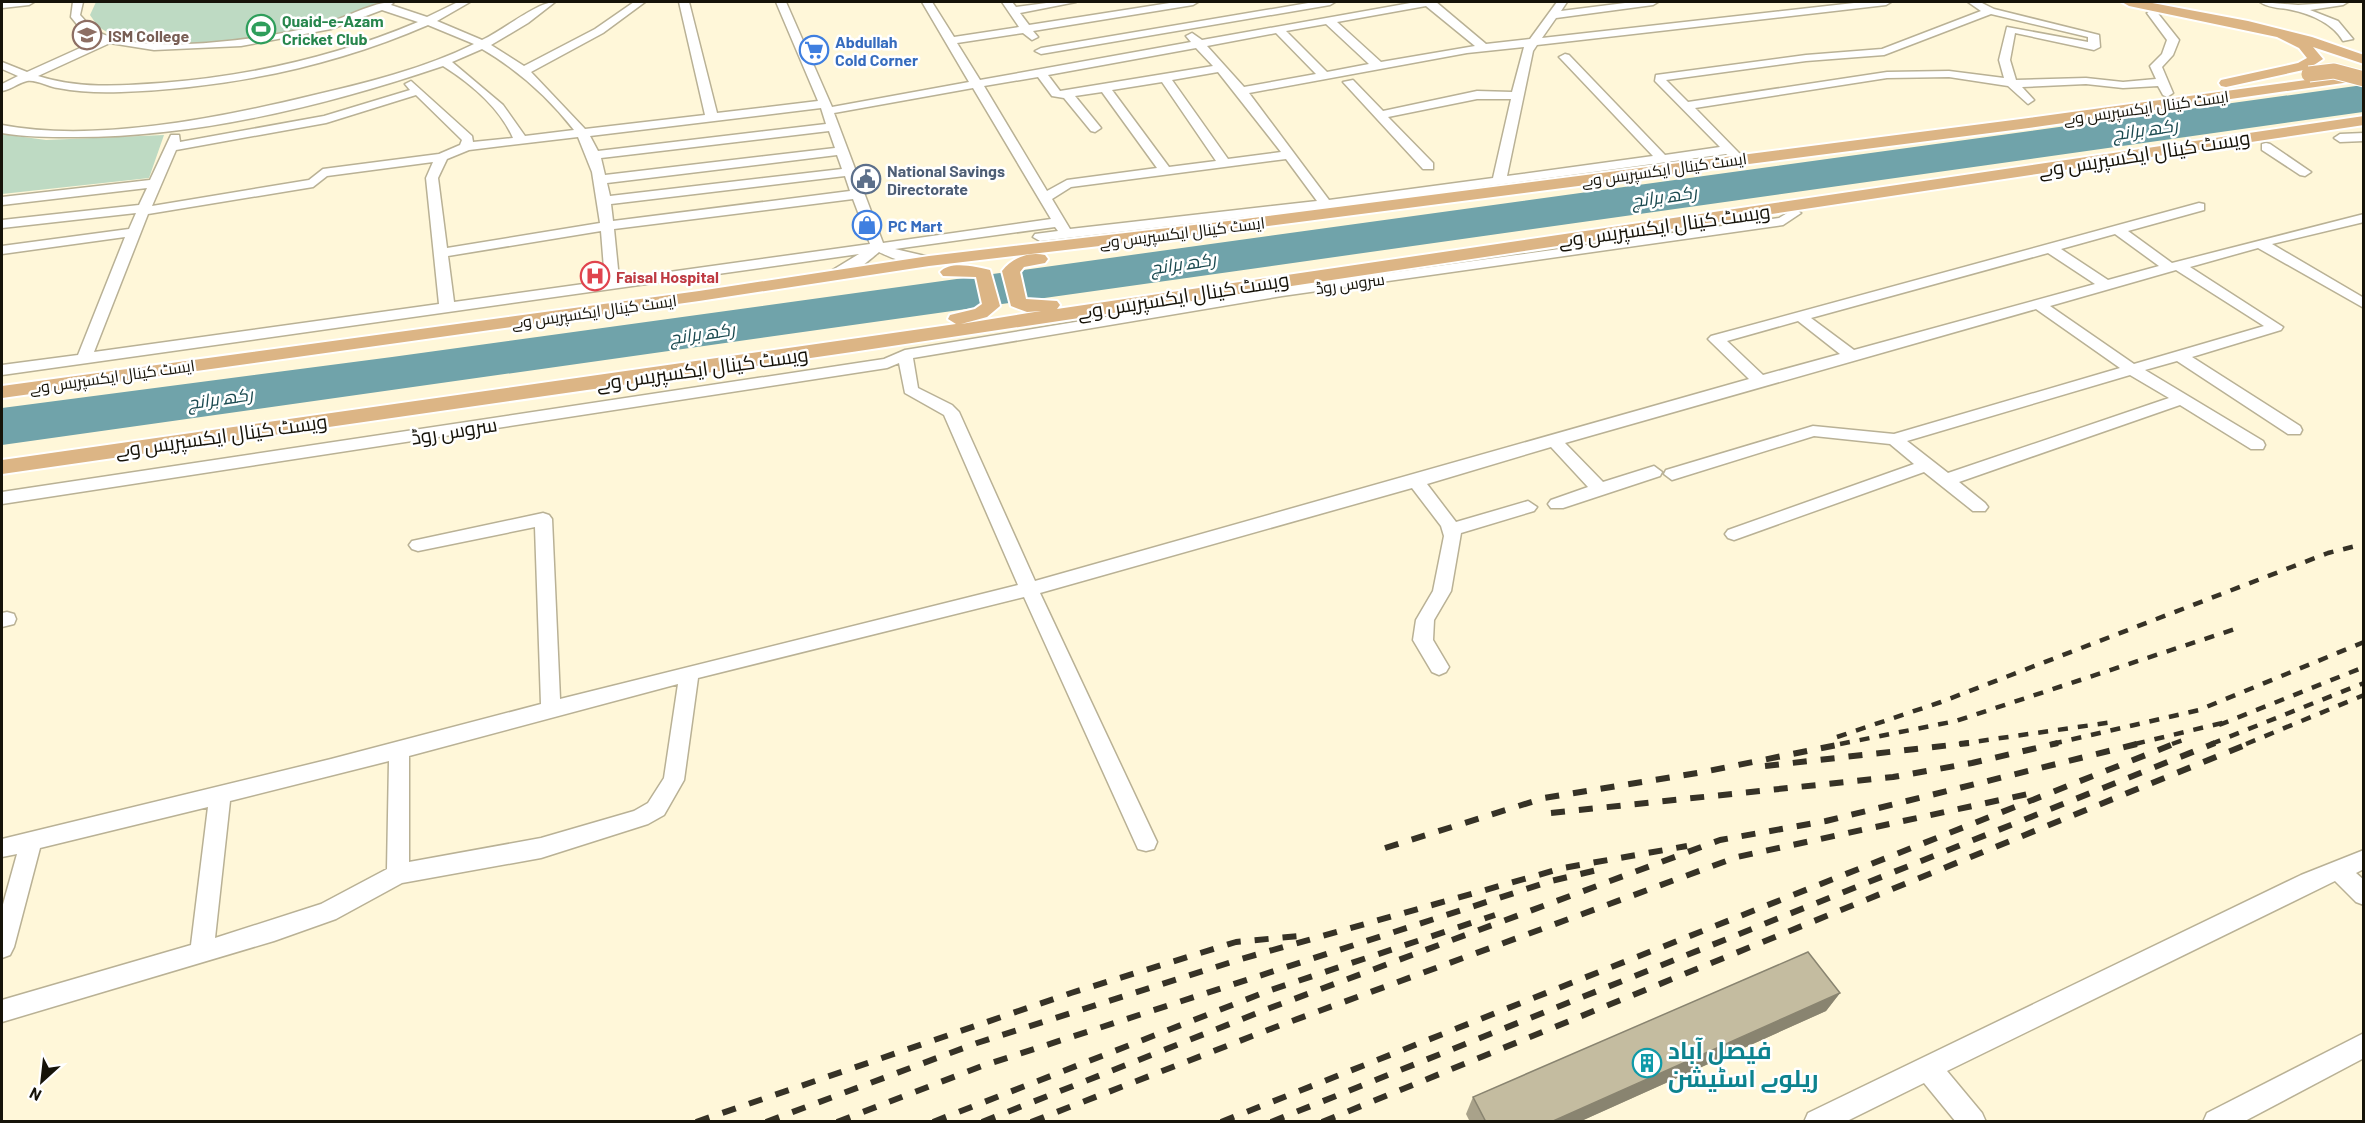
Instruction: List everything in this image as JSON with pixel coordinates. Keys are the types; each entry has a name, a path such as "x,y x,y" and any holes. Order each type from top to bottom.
{"main road":[{"path":"2128,2 2163,6 2364,44"},
{"path":"2163,6 2282,34 2364,60"},
{"path":"2217,84 2303,66 2316,59 2304,45 2282,34"},
{"path":"1734,155 1974,120 2164,87 2217,84 2334,71 2364,78"},
{"name":"ایسٹ کینال ایکسپریس وے","path":"2,390 699,296 929,261 1237,225 1734,155 2032,122 2364,78"},
{"name":"ویسٹ کینال ایکسپریس وے","path":"2,468 197,438 687,370 2364,120"},
{"path":"1681,223 1794,213 2266,147 2364,137"},
{"path":"1237,225 1018,263 1011,271 1017,302 1033,308 1261,283"},
{"path":"687,370 967,317 981,313 991,306 984,274 963,271 699,296"}],"street":[{"path":"2,5 29,2"},
{"path":"78,2 75,15 88,31 109,39 157,47 219,46 275,38 340,21 386,4 484,44 504,55 549,94 582,133 594,155 605,201 612,283"},
{"path":"2,65 26,76 67,86 122,89 188,85 323,59 380,42 430,21 465,2"},
{"path":"2,129 93,134 180,126 258,113 402,75 442,60 484,44 550,2"},
{"path":"524,71 580,41 627,13 640,2"},
{"path":"684,2 712,118"},
{"path":"781,2 826,107 877,246 900,257 929,261"},
{"path":"927,2 1063,228"},
{"path":"1010,6 1071,2"},
{"path":"952,41 1193,2"},
{"path":"1041,51 1330,2"},
{"path":"2,224 145,210 313,183 323,173 442,157 466,147 826,107 977,84 1397,4 1430,2 1484,48"},
{"path":"1499,181 1518,96 1523,62 1534,41 1555,15 1562,2"},
{"path":"1555,15 1629,3 1653,2"},
{"path":"1770,2 1788,12"},
{"path":"1241,91 1534,41 1788,12 1831,4 1886,2"},
{"path":"1973,2 1990,11 2094,35 2094,47 2011,29 2002,52 2009,82 2028,100"},
{"path":"2265,2 2298,8 2343,2"},
{"path":"2284,2 2333,22 2344,29 2347,39"},
{"path":"1177,3 1199,42 1241,91 1326,204"},
{"path":"1629,3 1665,27"},
{"path":"1010,6 1055,70"},
{"path":"1686,106 1887,75 1948,74 2023,84 2086,81 2164,87 2156,66 2167,54 2172,40 2163,6"},
{"path":"1199,42 1233,8"},
{"path":"1734,155 1660,77 1806,58 1884,52 1990,11"},
{"path":"1327,19 1378,66"},
{"path":"1276,28 1324,76"},
{"path":"2,88 109,39"},
{"path":"1565,57 1662,159"},
{"path":"442,60 481,91 517,127 521,141"},
{"path":"1041,73 1057,95 1221,68"},
{"path":"402,75 468,139 466,147"},
{"path":"1165,78 1225,164"},
{"path":"1349,82 1428,166"},
{"path":"1106,88 1166,171"},
{"path":"171,147 326,119 418,91"},
{"path":"1067,94 1095,128"},
{"path":"1380,116 1477,95 1518,96"},
{"path":"84,358 134,232 180,126"},
{"path":"594,155 833,127"},
{"path":"2266,147 2306,172"},
{"path":"599,180 842,151"},
{"path":"1045,198 1067,184 1289,155"},
{"path":"2,370 612,283 787,261 971,233 996,241 1063,228 1326,204 1662,159 1734,155"},
{"path":"442,157 432,178 447,306"},
{"path":"605,201 850,172"},
{"path":"2,201 156,183"},
{"path":"441,253 606,226 858,194"},
{"path":"1760,381 1716,339 2199,207"},
{"name":"سروس روڈ","path":"2,498 887,363 905,355 1282,292 1784,221 1794,213"},
{"path":"2,848 399,750 689,673 1030,588 1416,481 1760,381 2260,243 2364,218"},
{"path":"1672,474 1813,431 1894,439 2276,327 2175,267 2117,229"},
{"path":"2,250 134,232"},
{"path":"2260,243 2364,304"},
{"path":"836,274 861,260 877,246"},
{"path":"2050,248 2107,286"},
{"path":"2039,305 2132,369 2257,445"},
{"path":"1800,316 1852,356"},
{"path":"905,355 911,390 925,401 939,403 951,412 1146,842"},
{"path":"2179,355 2294,430"},
{"path":"1946,480 2183,399"},
{"path":"1894,439 1979,507"},
{"path":"1554,441 1599,489"},
{"path":"1734,534 1927,465"},
{"path":"1557,504 1654,472"},
{"path":"1416,481 1452,529 1442,591 1425,620 1423,640 1439,667"},
{"path":"1452,529 1528,507"},
{"path":"418,545 543,519 550,710"},
{"path":"2,1011 328,912 398,874 541,848 640,818 656,809 674,780 689,673"},
{"path":"398,874 399,750"},
{"path":"202,952 220,795"},
{"path":"2,947 32,841"},
{"path":"1817,1122 1927,1067 2364,859"},
{"path":"2338,870 2364,895"},
{"path":"2216,1122 2364,1045"},
{"path":"1927,1067 1973,1122"}],"green space":[{"path":"96,2 383,2 324,24 285,33 200,44 161,44 127,39 102,29 90,15"},
{"path":"2,134 46,140 164,135 149,178 2,194"}],"water":[{"name":"رکھ برانچ","path":"2363,85 2363,112 2,445 2,408 392,357"}],"building":[{"name":"فیصل آباد ریلوے اسٹیشن","path":"1808,952 1840,993 1551,1122 1486,1122 1473,1097"}],"railway":[{"path":"1837,737 1941,702 2328,553 2364,544"},
{"path":"1840,744 1956,721 2235,629"},
{"path":"2052,744 2199,710 2364,642"},
{"path":"2219,725 2364,667"},
{"path":"2211,744 2364,683"},
{"path":"2246,744 2364,695"},
{"path":"1959,744 2113,722"},
{"path":"2135,744 2226,722"},
{"path":"2172,744 2186,739"},
{"path":"1385,848 1544,798 1703,772 1847,743"},
{"path":"1765,766 1969,743"},
{"path":"1551,813 1893,777 1972,763 2058,743"},
{"path":"982,1122 1270,1008 1720,840 1826,821 2141,743"},
{"path":"1221,1122 2176,743"},
{"path":"1271,1122 2215,743"},
{"path":"1322,1122 2250,743"},
{"path":"1031,1122 1273,1028 1737,857 2037,792"},
{"path":"766,1122 977,1043 1241,959 1563,868 1687,846"},
{"path":"837,1122 982,1066 1551,881 1597,870"},
{"path":"933,1122 1268,991 1495,915"},
{"path":"696,1122 1071,993 1236,942 1309,935"}],"place":[{"name":"Quaid-e-Azam Cricket Club","path":"261,29"},
{"name":"ISM College","path":"87,35"},
{"name":"Abdullah Cold Corner","path":"814,50"},
{"name":"National Savings Directorate","path":"866,179"},
{"name":"PC Mart","path":"867,225"},
{"name":"Faisal Hospital","path":"595,276"},
{"name":"فیصل آباد ریلوے اسٹیشن","path":"1647,1063"}]}
